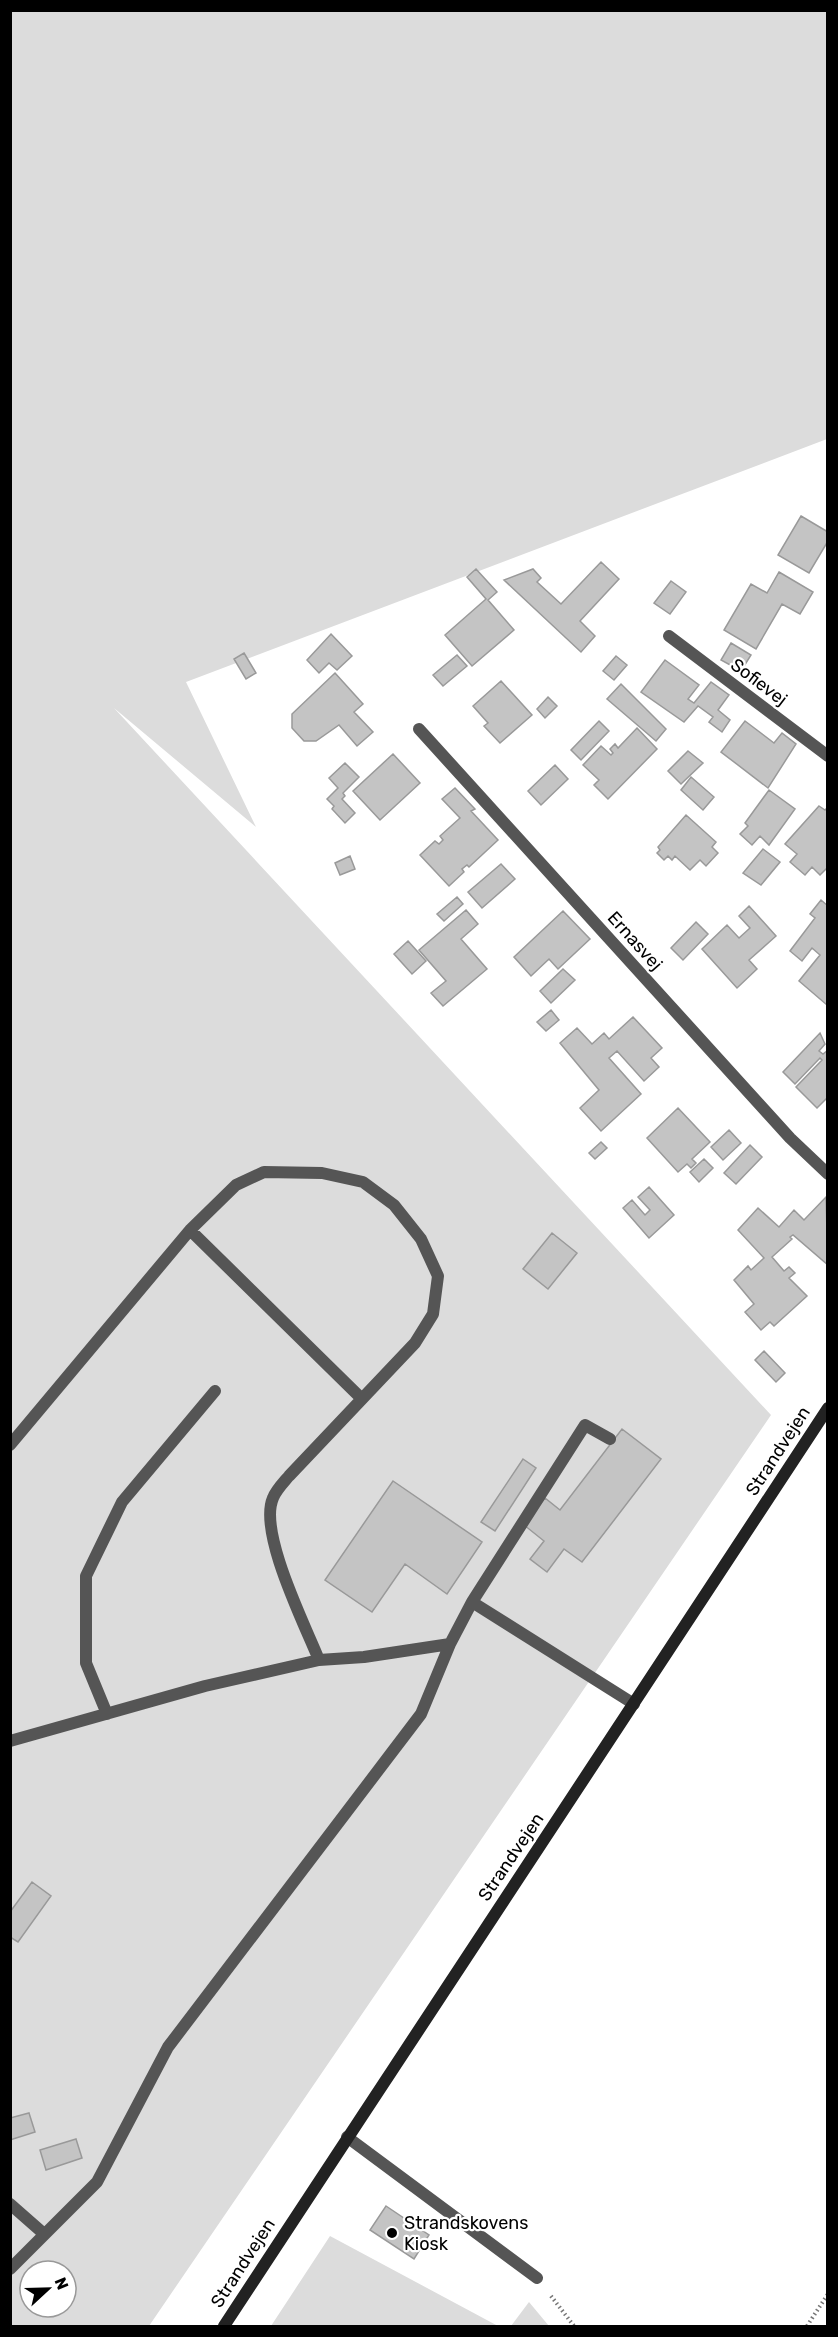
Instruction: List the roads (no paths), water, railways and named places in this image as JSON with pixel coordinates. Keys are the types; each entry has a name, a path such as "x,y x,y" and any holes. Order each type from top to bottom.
{"main road":[{"name":"Strandvejen","path":"224,2326 828,1408"}],"street":[{"name":"Sofievej","path":"669,636 828,756"},
{"name":"Ernasvej","path":"419,729 790,1138 828,1174"},
{"path":"10,1446 190,1230 236,1185 264,1172 322,1173 363,1182 394,1205 421,1239 438,1276 433,1314 415,1343 289,1476 272,1499 270,1530 281,1566 319,1660"},
{"path":"190,1230 362,1399"},
{"path":"107,1714 86,1663 86,1576 122,1502 215,1391"},
{"path":"10,2269 43,2233 97,2182 168,2048 420,1714 450,1644 472,1602 585,1425 610,1439"},
{"path":"472,1602 634,1704"},
{"path":"10,1741 206,1686 319,1660 364,1657 450,1644"},
{"path":"347,2137 537,2278"},
{"path":"10,2204 43,2233"}],"place":[{"name":"Strandskovens Kiosk","path":"392,2233"}]}
